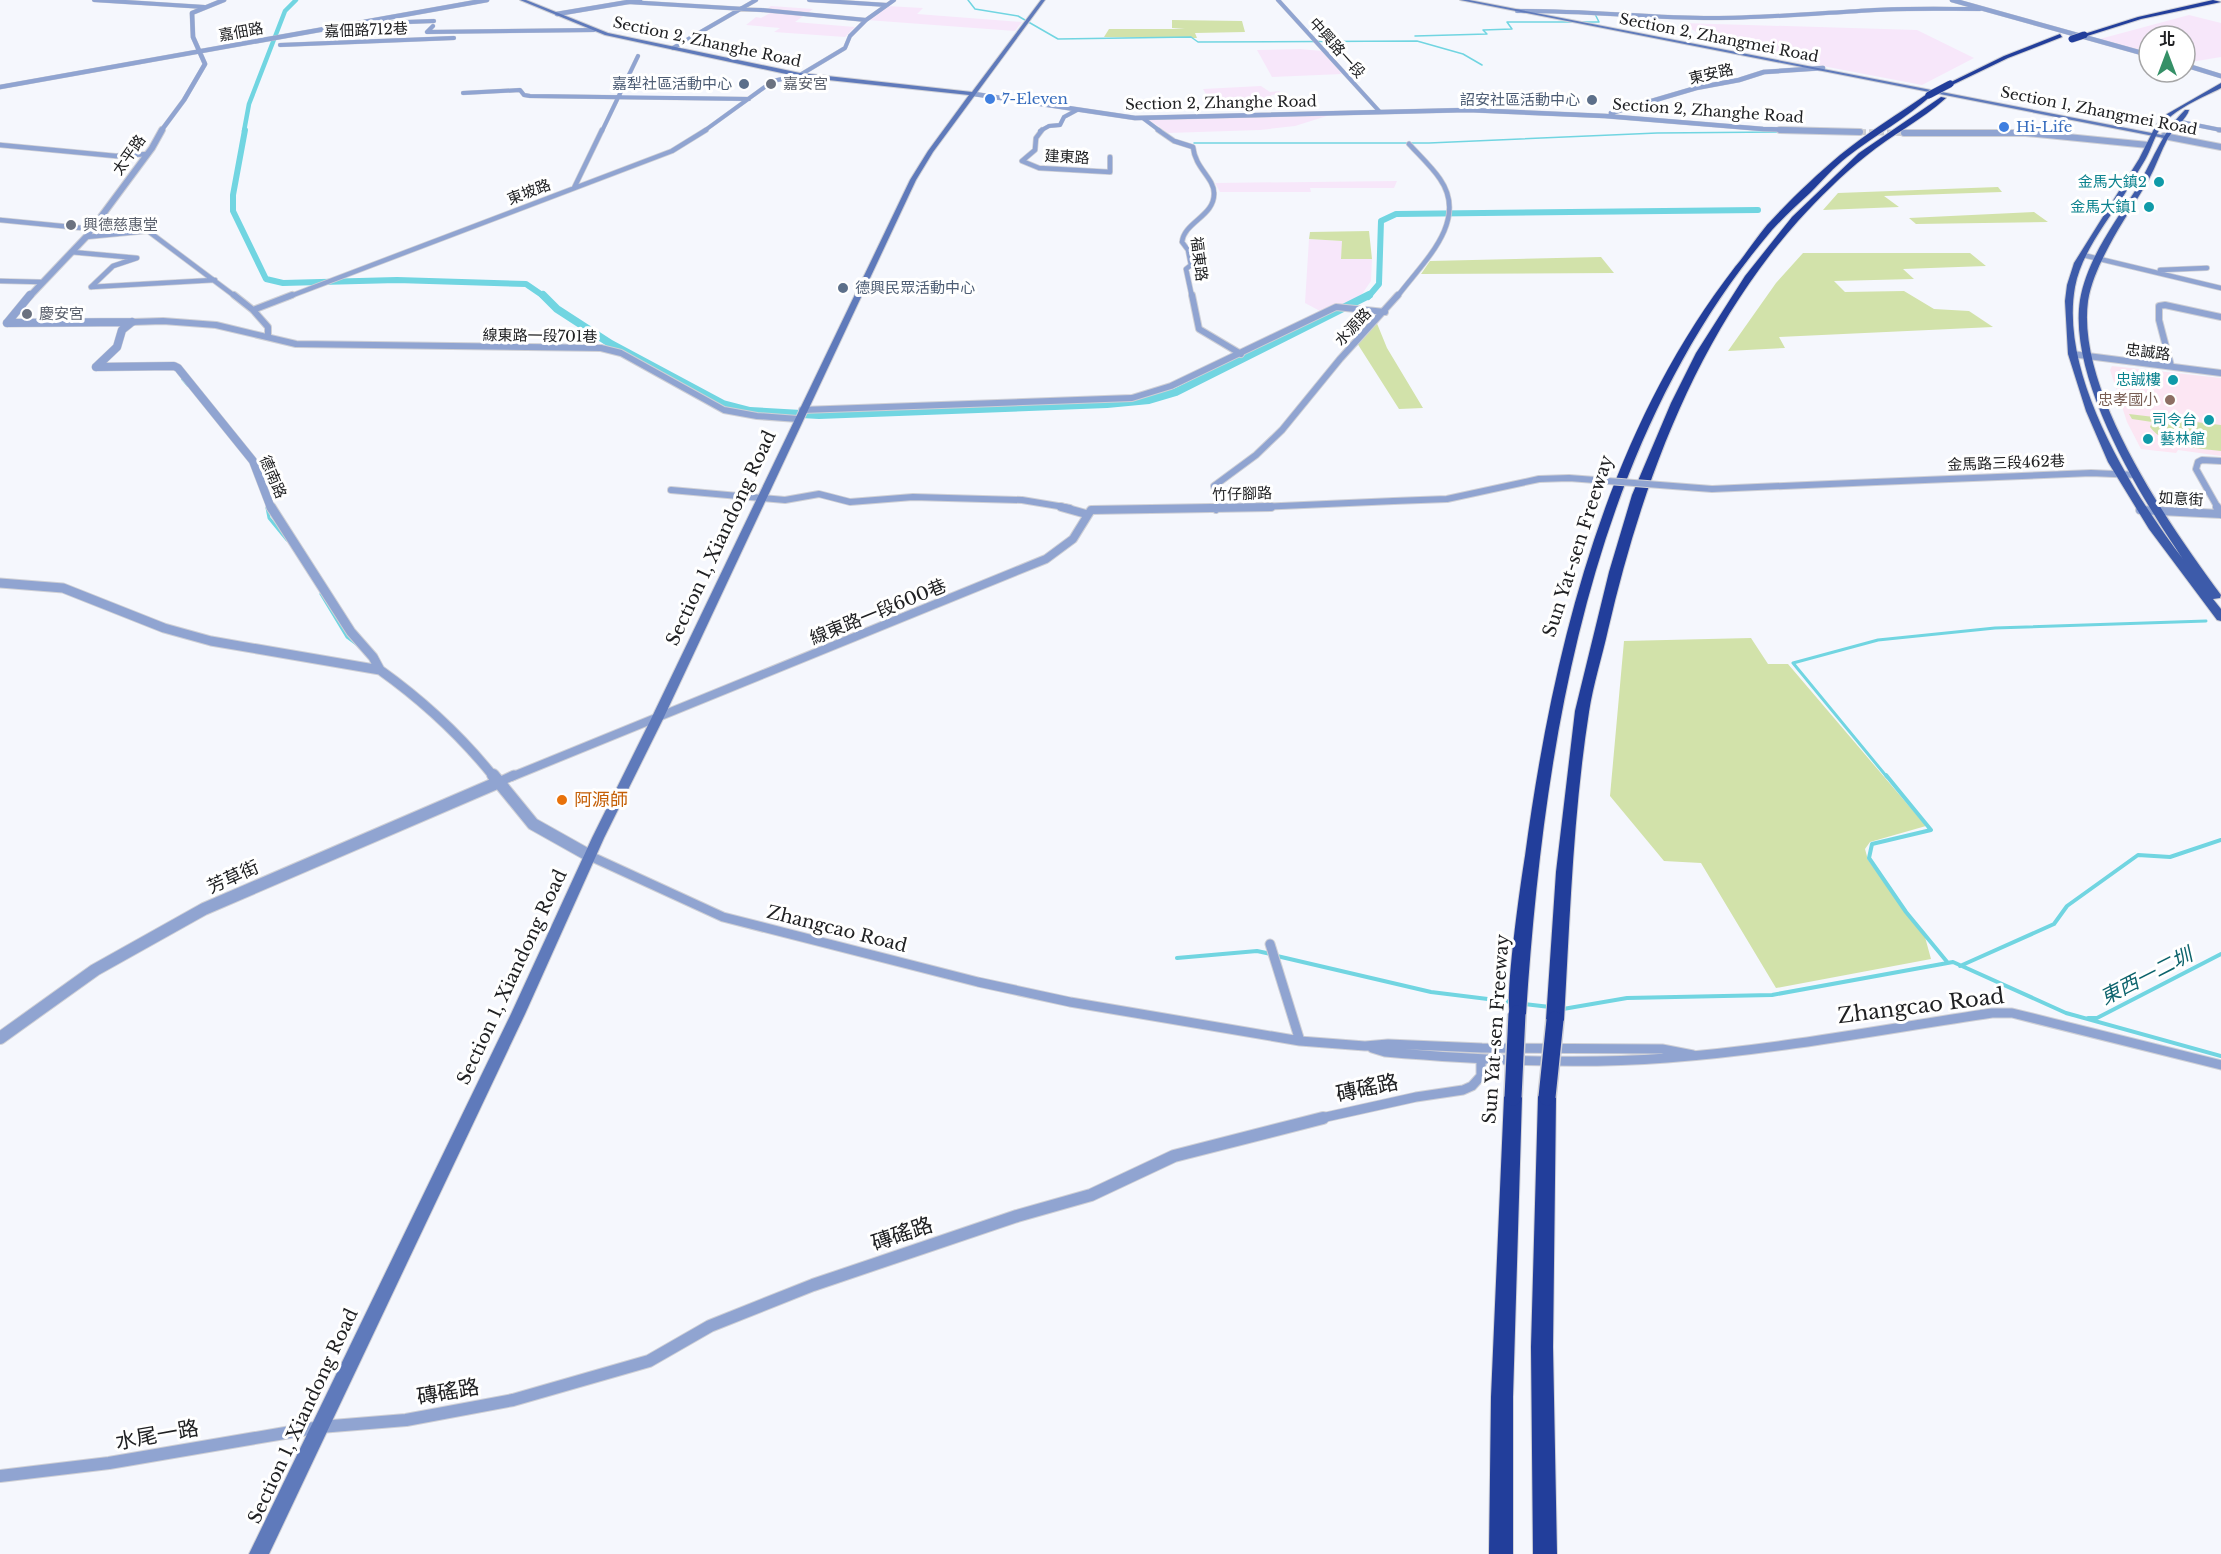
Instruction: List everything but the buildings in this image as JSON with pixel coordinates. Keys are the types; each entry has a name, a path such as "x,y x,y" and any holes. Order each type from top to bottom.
{"highway":[{"name":"Sun Yat-sen Freeway","path":"1545,1554 1542,1347 1548,1097 1564,872 1582,711 1615,572 1638,495 1676,404 1701,353 1738,295 1795,219 1862,155 1943,98 2020,59 2071,36 2126,16 2199,0"},
{"name":"Sun Yat-sen Freeway","path":"1501,1554 1502,1397 1513,1097 1529,873 1554,713 1575,620 1628,459 1651,406 1707,308 1731,274 1778,218 1813,182 1886,123 1950,84 2006,57 2060,36 2084,35 2140,18 2221,0"}],"main road":[{"name":"Section 2, Zhanghe Road","path":"522,0 594,30 800,75 974,94"},
{"name":"Section 1, Xiandong Road","path":"260,1554 913,180 930,152 1043,0"},
{"name":"Section 2, Zhangmei Road","path":"1462,0 1973,98"},
{"name":"Section 2, Zhangmei Road","path":"1471,0 1518,10"},
{"path":"2221,85 2164,119 2083,255 2070,288 2072,354 2097,428 2119,474 2140,510 2221,617"},
{"path":"2219,601 2156,511 2107,416 2087,357 2083,323 2089,279 2114,227 2147,176 2165,136 2175,121 2187,111 2221,93"},
{"name":"Section 1, Zhangmei Road","path":"1973,98 2165,136"},
{"path":"2205,598 2219,601"}],"street":[{"path":"93,0 204,7 224,0"},
{"name":"嘉佃路","path":"0,87 487,0"},
{"path":"557,14 640,0"},
{"path":"673,48 704,31 715,21 756,0"},
{"path":"809,0 886,5"},
{"name":"東坡路","path":"253,310 672,151 690,141 773,81 800,75 845,48 850,36 866,20 894,0"},
{"name":"中興路一段","path":"1278,0 1379,111"},
{"path":"1952,0 2137,52"},
{"path":"628,2 866,20"},
{"name":"太平路","path":"4,323 86,237 148,154 205,64 192,34 195,22 192,13 204,7"},
{"path":"1518,10 1567,10 1660,18 1727,18 1803,16 1877,10 1980,9"},
{"path":"374,21 434,24 427,32 594,30"},
{"name":"嘉佃路712巷","path":"280,45 454,38"},
{"path":"574,188 638,56"},
{"name":"東安路","path":"1605,116 1696,88 1739,80 1764,72 1821,68"},
{"path":"2197,69 2221,76"},
{"path":"463,93 520,90 524,95 530,96 750,99"},
{"name":"Section 2, Zhanghe Road","path":"974,94 1034,101 1077,110 1144,119 1468,110 1605,116 1763,129 1860,132"},
{"name":"建東路","path":"1077,110 1064,117 1060,125 1047,125 1041,129 1035,143 1035,150 1022,161 1039,168 1110,172 1110,157"},
{"name":"福東路","path":"1144,119 1174,141 1193,147 1193,159 1199,170 1212,184 1214,199 1209,211 1183,234 1182,242 1188,250 1191,265 1186,269 1199,329 1241,354"},
{"path":"2175,121 2221,130"},
{"path":"1904,133 1956,130 2013,132 2148,145"},
{"name":"Section 1, Zhangmei Road","path":"2165,136 2221,146"},
{"name":"水源路","path":"1216,509 1219,504 1214,486 1256,455 1282,430 1340,359 1384,312 1446,232 1450,222 1450,200 1441,180 1408,144"},
{"path":"0,145 116,156 148,154"},
{"path":"0,220 92,229"},
{"path":"86,237 148,231 253,310 268,327 268,336"},
{"path":"71,252 137,258 113,266 91,287 215,280"},
{"path":"2083,255 2221,288"},
{"path":"2147,270 2207,268"},
{"path":"0,281 41,282"},
{"path":"2171,366 2159,320 2159,306 2165,305 2221,317"},
{"name":"線東路一段701巷","path":"132,322 216,325 296,344 601,348 621,353 724,410 757,416 1132,398 1171,386 1336,307 1384,312"},
{"path":"4,323 132,322"},
{"name":"德南路","path":"132,322 122,330 117,347 96,367 178,368 253,460 273,512 351,632 373,657 380,670"},
{"name":"忠誠路","path":"2072,354 2221,373"},
{"path":"2221,462 2202,460 2196,465 2221,514"},
{"name":"金馬路三段462巷","path":"1394,501 1447,499 1539,479 1569,478 1712,489 2013,476 2137,475"},
{"name":"竹仔腳路","path":"671,490 794,499 819,494 850,502 913,497 1022,500 1089,512 1394,501"},
{"name":"如意街","path":"2140,510 2221,514"},
{"name":"線東路一段600巷","path":"499,782 567,752 1046,559 1065,547 1080,530 1089,512"},
{"path":"0,583 63,588 164,628 212,641 380,670"},
{"name":"Zhangcao Road","path":"380,670 436,716 473,751 533,824 590,856 723,917 978,982 1070,1002 1300,1041 1365,1046 1388,1044 1482,1048 1650,1049 1693,1055"},
{"name":"芳草街","path":"0,1038 95,970 194,915 240,892 499,782"},
{"path":"1270,946 1300,1041"},
{"name":"Zhangcao Road","path":"1365,1046 1385,1052 1481,1060 1585,1061 1693,1055 1992,1013 2012,1013 2221,1065"},
{"name":"磚磘路","path":"320,1427 406,1420 454,1412 513,1400 649,1361 710,1326 813,1285 1017,1216 1091,1195 1174,1156 1329,1116 1416,1097 1463,1090 1472,1086 1481,1076 1481,1060"},
{"name":"水尾一路","path":"0,1476 109,1463 320,1427"}],"shaded area":[{"path":"771,6 813,9 795,22 855,27 845,37 774,32 780,28 746,25 756,17 761,18 772,12 764,11"},
{"path":"886,6 923,8 917,14 1022,22 1015,31 867,20"},
{"path":"2189,15 2221,23 2221,57 2197,61 2197,24 2156,24"},
{"path":"1682,23 1917,30 1974,58 1922,85 1718,46"},
{"path":"2137,29 2137,51 2096,40"},
{"path":"1257,50 1322,51 1342,74 1272,77"},
{"path":"1261,86 1270,92 1279,91 1282,94 1271,95 1275,103 1213,106 1203,89"},
{"path":"1330,115 1295,126 1260,130 1168,133 1149,120"},
{"path":"1397,181 1394,188 1310,188 1311,192 1220,192 1215,183"},
{"path":"1309,239 1343,241 1341,259 1372,259 1371,281 1362,294 1352,301 1320,311 1305,303"},
{"name":"忠孝國小","path":"2112,366 2221,378 2221,456 2178,450 2176,453 2141,449 2127,422 2110,370"}],"green space":[{"path":"1172,20 1242,21 1245,32 1195,33 1197,38 1104,37 1109,29 1185,29 1172,28"},
{"path":"1998,187 2002,192 1884,196 1899,207 1823,210 1838,193"},
{"path":"2034,212 2048,222 1916,224 1909,218"},
{"path":"1369,231 1372,259 1341,259 1342,241 1309,239 1310,232"},
{"path":"1803,253 1970,253 1986,266 1903,269 1914,279 1834,281 1845,292 1904,291 1934,309 1969,311 1993,327 1779,337 1785,348 1728,351 1776,283"},
{"path":"1601,257 1614,273 1421,274 1430,261"},
{"path":"1376,321 1387,348 1423,408 1399,409 1357,343"},
{"path":"2129,414 2221,425 2221,451 2173,443 2150,427 2152,422 2132,419"},
{"path":"1751,638 1768,664 1788,664 1926,826 1870,842 1865,849 1868,860 1925,937 1931,959 1776,988 1701,863 1664,861 1610,796 1624,641"}],"waterway":[{"path":"244,131 249,104 285,11 296,0"},
{"path":"968,0 975,9 1018,16 1058,39 1191,37 1198,42 1417,41 1463,54 1482,65"},
{"path":"1415,36 1487,34 1483,30 1512,29 1507,22 1599,22 1595,14"},
{"path":"245,130 233,195 233,211 266,279 283,283 397,280 526,284 545,297"},
{"path":"1194,143 1429,143 1657,133 1779,132"},
{"path":"1368,297 1379,284 1381,221 1396,214 1758,210"},
{"path":"545,297 557,309 611,344 723,404 750,411 819,415 1107,404 1149,400 1176,392 1369,295"},
{"path":"182,379 188,386"},
{"path":"267,508 269,518 287,540"},
{"path":"321,594 347,637 359,646"},
{"path":"1887,777 1793,663 1878,640 1995,628 2206,621"},
{"path":"1886,775 1931,830 1872,844 1869,858 1906,912 1948,963"},
{"path":"1961,966 2054,924 2067,906 2138,855 2170,857 2221,840"},
{"path":"1177,958 1257,951 1271,954"},
{"name":"東西一二圳","path":"2088,1018 2097,1018 2221,954"},
{"path":"1277,956 1431,992 1512,1002"},
{"path":"1948,963 1953,962 1961,966"},
{"path":"1563,1009 1627,998 1772,995 1948,963"},
{"name":"東西一二圳","path":"1961,966 2066,1013 2221,1056"},
{"path":"1524,1004 1550,1007"}],"tunnel":[{"path":"1860,132 1904,133"}],"place":[{"name":"嘉犁社區活動中心","path":"744,84"},
{"name":"嘉安宮","path":"771,84"},
{"name":"7-Eleven","path":"990,99"},
{"name":"詔安社區活動中心","path":"1592,100"},
{"name":"Hi-Life","path":"2004,127"},
{"name":"金馬大鎮2","path":"2159,182"},
{"name":"金馬大鎮1","path":"2149,207"},
{"name":"興德慈惠堂","path":"71,225"},
{"name":"德興民眾活動中心","path":"843,288"},
{"name":"慶安宮","path":"27,314"},
{"name":"忠誠樓","path":"2173,380"},
{"name":"忠孝國小","path":"2170,400"},
{"name":"司令台","path":"2209,420"},
{"name":"藝林館","path":"2148,439"},
{"name":"阿源師","path":"562,800"}]}
